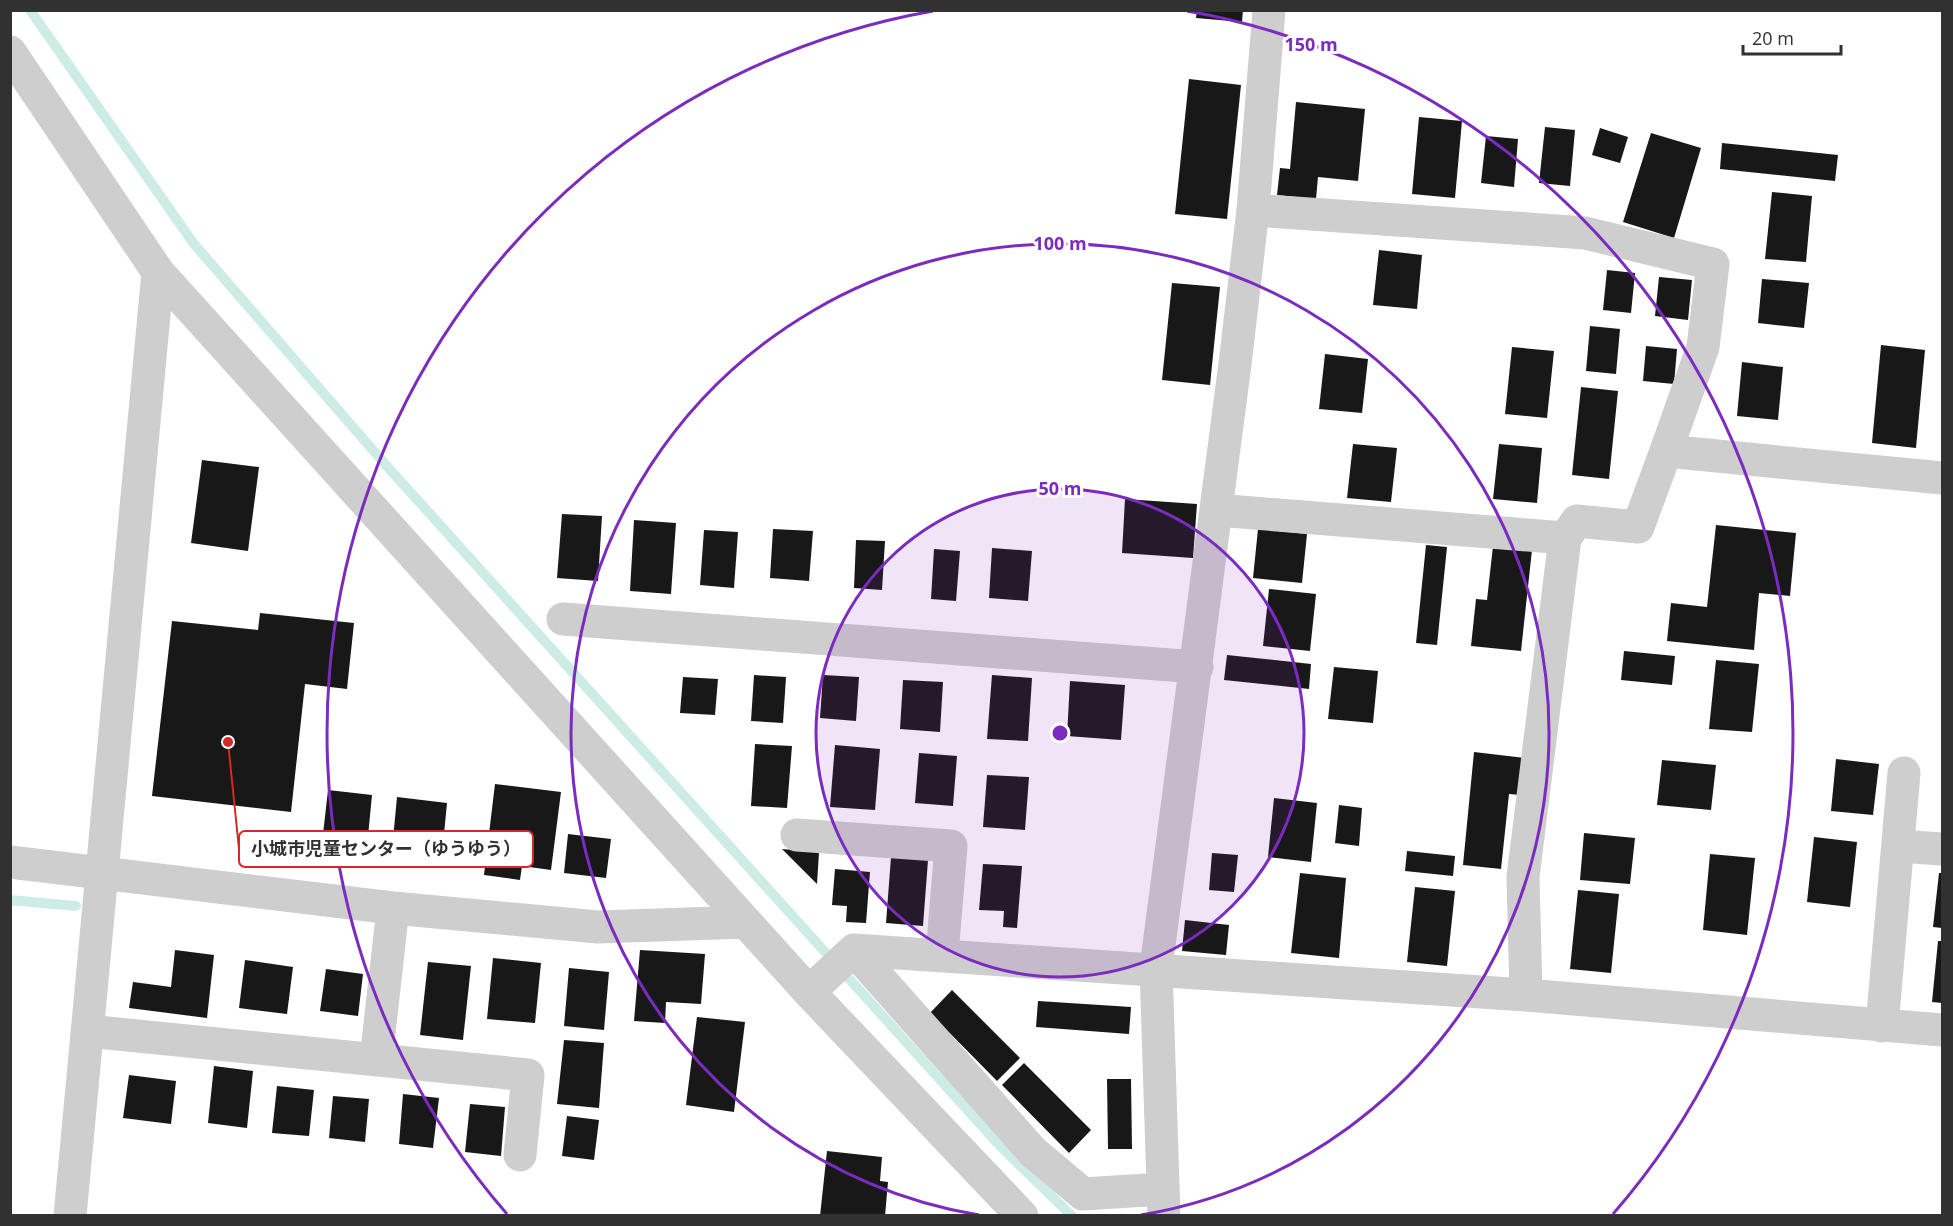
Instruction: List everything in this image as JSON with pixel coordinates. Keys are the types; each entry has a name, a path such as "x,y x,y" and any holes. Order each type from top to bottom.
{"street":[{"path":"854,950 1033,1152 1083,1194 1163,1202 1156,968 1197,667 1254,210 1269,10"},
{"path":"10,52 158,272 809,992 1022,1215"},
{"path":"1254,210 1585,233 1713,264 1703,347 1638,527 1577,521 1564,538 1523,877 1526,994"},
{"path":"70,1215 88,1031 100,872 158,272"},
{"path":"1666,451 1942,478"},
{"path":"1216,510 1564,538"},
{"path":"563,619 1197,667"},
{"path":"1882,1026 1904,773"},
{"path":"796,835 951,846 942,955"},
{"path":"1898,846 1942,849"},
{"path":"10,862 393,908 598,927 746,922"},
{"path":"376,1060 393,908"},
{"path":"809,992 854,950 1526,994 1942,1030"},
{"path":"88,1031 528,1075 520,1155"}],"building":[{"path":"1197,10 1243,10 1242,22 1196,18"},
{"path":"1189,79 1241,85 1227,219 1175,214"},
{"path":"1296,102 1365,109 1358,181 1318,177 1316,199 1277,195 1280,168 1290,169"},
{"path":"1419,117 1462,121 1455,198 1412,194"},
{"path":"1545,127 1575,130 1570,186 1539,183"},
{"path":"1600,128 1628,137 1620,163 1592,155"},
{"path":"1651,133 1701,148 1674,238 1623,222"},
{"path":"1486,136 1518,139 1514,187 1481,183"},
{"path":"1722,143 1838,155 1835,181 1720,169"},
{"path":"1772,192 1812,196 1806,262 1765,259"},
{"path":"1379,250 1422,255 1417,309 1373,305"},
{"path":"1607,270 1635,273 1631,313 1603,310"},
{"path":"1659,277 1692,280 1688,320 1655,316"},
{"path":"1762,279 1809,283 1804,328 1758,323"},
{"path":"1172,283 1220,287 1210,385 1162,380"},
{"path":"1590,326 1620,329 1616,374 1586,371"},
{"path":"1881,345 1925,350 1916,448 1872,443"},
{"path":"1646,346 1677,349 1674,384 1643,381"},
{"path":"1512,347 1554,351 1547,418 1505,414"},
{"path":"1325,354 1368,359 1362,413 1319,409"},
{"path":"1742,362 1783,367 1778,420 1737,416"},
{"path":"1581,387 1618,391 1609,479 1572,475"},
{"path":"1353,444 1397,448 1391,502 1347,498"},
{"path":"1499,444 1542,448 1537,503 1493,499"},
{"path":"202,460 259,467 248,551 191,543"},
{"path":"1125,499 1197,504 1193,558 1122,553"},
{"path":"562,514 602,516 598,581 557,578"},
{"path":"634,520 676,523 671,594 630,591"},
{"path":"1716,525 1796,533 1790,596 1759,593 1754,650 1667,641 1671,603 1707,607"},
{"path":"773,529 813,531 809,581 770,578"},
{"path":"1258,529 1307,534 1302,583 1253,578"},
{"path":"704,530 738,532 734,588 700,585"},
{"path":"856,540 885,541 882,590 854,588"},
{"path":"1426,545 1447,547 1437,645 1416,643"},
{"path":"1493,546 1532,550 1521,651 1471,646 1476,599 1487,600"},
{"path":"992,548 1032,551 1028,601 989,598"},
{"path":"934,549 960,551 956,601 931,599"},
{"path":"1269,589 1316,594 1310,651 1263,646"},
{"path":"260,613 354,623 347,689 305,684 291,812 152,796 172,621 258,630"},
{"path":"1624,651 1675,656 1672,685 1621,680"},
{"path":"1227,655 1311,664 1309,689 1224,680"},
{"path":"1716,660 1759,664 1752,732 1709,729"},
{"path":"1334,667 1378,671 1373,723 1328,719"},
{"path":"754,675 786,677 783,723 751,721"},
{"path":"823,675 859,677 856,721 820,718"},
{"path":"992,675 1032,678 1028,741 987,739"},
{"path":"683,677 718,679 715,715 680,713"},
{"path":"903,680 943,682 940,732 900,729"},
{"path":"1070,681 1125,685 1121,740 1067,736"},
{"path":"755,744 792,746 787,808 751,806"},
{"path":"835,745 880,749 875,810 830,807"},
{"path":"1474,752 1525,758 1521,795 1509,794 1501,869 1463,865"},
{"path":"919,753 957,756 953,806 915,803"},
{"path":"1836,759 1879,764 1873,815 1831,811"},
{"path":"1662,760 1716,765 1711,810 1657,805"},
{"path":"987,775 1029,777 1025,830 983,827"},
{"path":"495,784 561,792 551,870 522,866 520,880 484,875"},
{"path":"328,790 372,795 366,857 321,852"},
{"path":"397,797 447,803 441,865 391,860"},
{"path":"1274,798 1317,803 1311,862 1268,857"},
{"path":"1339,805 1362,808 1359,846 1335,843"},
{"path":"1584,833 1635,838 1630,884 1580,880"},
{"path":"568,834 611,839 606,878 564,873"},
{"path":"1814,837 1857,842 1850,907 1807,902"},
{"path":"782,849 819,852 817,884"},
{"path":"1407,851 1455,856 1453,876 1405,871"},
{"path":"1212,853 1238,855 1234,892 1209,890"},
{"path":"1710,854 1755,858 1747,935 1703,930"},
{"path":"891,857 928,860 923,926 886,923"},
{"path":"983,864 1022,866 1017,928 1003,927 1004,911 979,910"},
{"path":"835,869 870,872 866,923 846,922 847,906 832,905"},
{"path":"1300,873 1346,878 1339,958 1291,953"},
{"path":"1939,873 1942,873 1942,928 1933,927"},
{"path":"1415,887 1455,891 1447,966 1407,962"},
{"path":"1578,890 1619,894 1611,973 1570,969"},
{"path":"1185,920 1229,925 1226,955 1182,951"},
{"path":"1938,941 1942,941 1942,1003 1932,1002"},
{"path":"175,950 214,955 207,1018 129,1008 133,982 171,987"},
{"path":"640,950 705,954 701,1004 666,1002 665,1023 634,1021"},
{"path":"493,958 541,963 535,1023 487,1019"},
{"path":"245,960 293,967 287,1014 239,1008"},
{"path":"428,962 471,966 463,1040 420,1035"},
{"path":"569,968 609,972 604,1030 564,1026"},
{"path":"326,969 363,974 358,1016 320,1011"},
{"path":"952,990 1020,1058 997,1081 930,1013"},
{"path":"1038,1001 1131,1007 1129,1034 1036,1027"},
{"path":"697,1017 745,1022 734,1112 686,1105"},
{"path":"564,1040 604,1043 599,1108 557,1104"},
{"path":"1024,1063 1091,1130 1069,1153 1002,1085"},
{"path":"214,1066 253,1071 247,1128 208,1123"},
{"path":"129,1075 176,1081 171,1124 123,1118"},
{"path":"1107,1079 1131,1079 1132,1149 1108,1149"},
{"path":"277,1086 314,1090 309,1136 272,1133"},
{"path":"403,1094 439,1098 433,1148 399,1144"},
{"path":"333,1096 369,1099 365,1142 329,1138"},
{"path":"470,1104 505,1107 501,1156 465,1152"},
{"path":"567,1116 599,1120 594,1160 562,1156"},
{"path":"827,1151 882,1157 880,1181 888,1182 885,1216 820,1216"}],"waterway":[{"path":"30,10 194,244 385,464 999,1145 1072,1216"},
{"path":"10,900 76,906"}],"place":[{"name":"小城市児童センター（ゆうゆう）","path":"228,742"}]}
